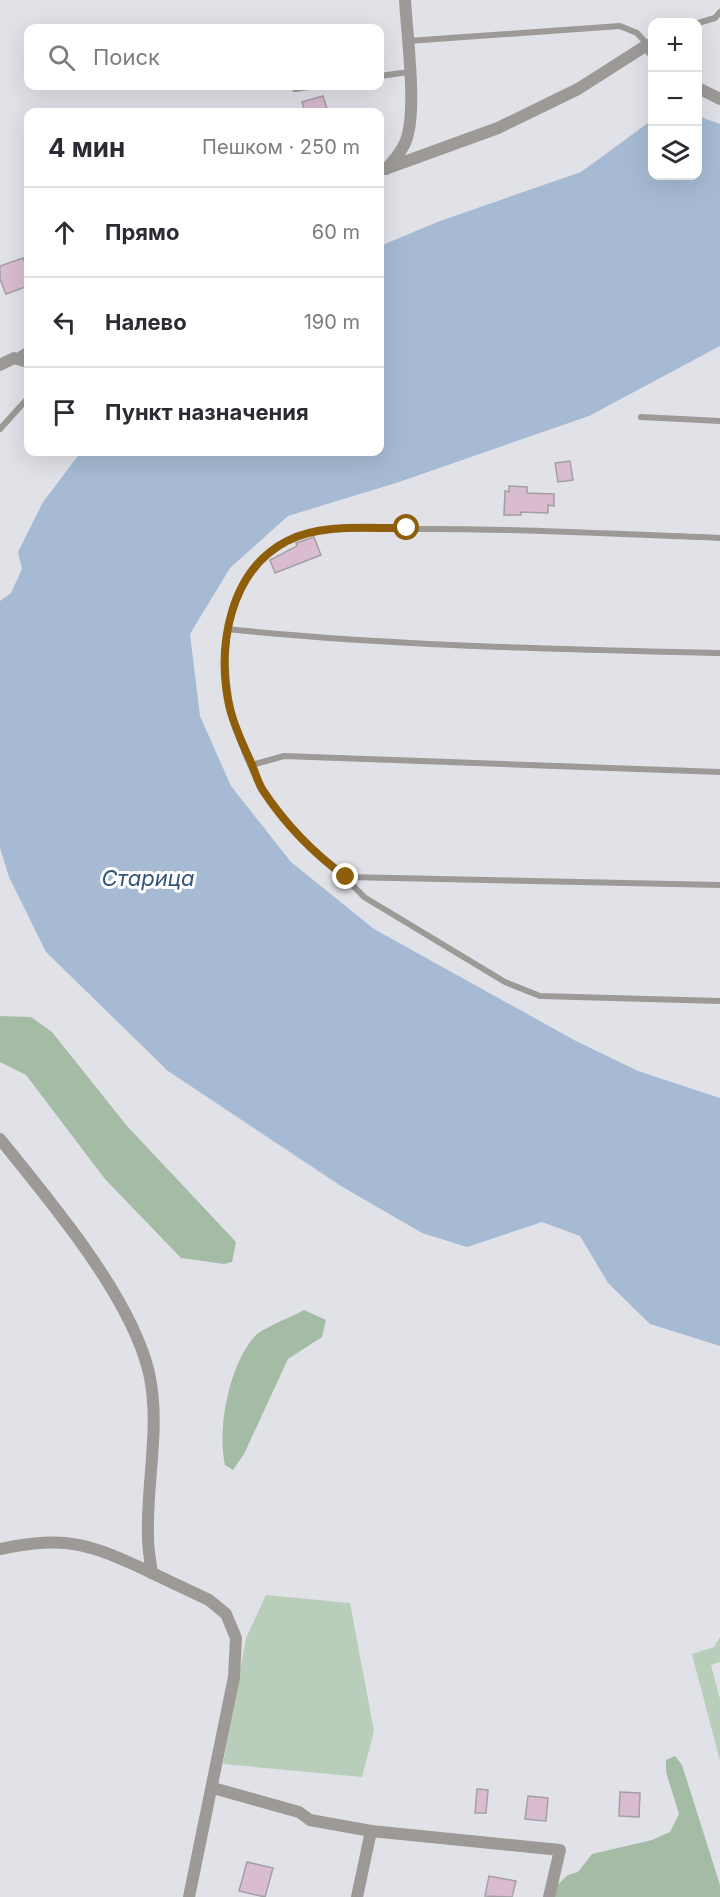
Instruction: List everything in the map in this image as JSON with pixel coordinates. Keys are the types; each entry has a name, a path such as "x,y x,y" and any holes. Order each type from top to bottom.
{"street":[{"path":"384,169 399,154 408,135 411,113 405,0"},
{"path":"384,170 498,128 578,90 648,49"},
{"path":"702,90 720,99"},
{"path":"0,365 14,358 24,361"},
{"path":"0,1139 81,1244 132,1323 149,1373 153,1427 148,1537 152,1573"},
{"path":"0,1549 63,1541 103,1550 209,1600 226,1614 236,1638 234,1677 217,1751 213,1788 189,1897"},
{"path":"213,1788 299,1812 310,1820 372,1831 560,1850 549,1897"},
{"path":"357,1897 372,1831"}],"lane":[{"path":"702,22 715,18 720,12"},
{"path":"407,41 620,26 638,33 648,44"},
{"path":"384,75 409,72"},
{"path":"14,358 24,352"},
{"path":"0,429 24,402"},
{"path":"641,417 720,421"},
{"path":"720,538 467,527 312,531 285,542 255,565 239,590 227,629 225,674 229,707 261,787 284,820 319,858 346,877 364,897 505,982 540,996 720,1001"},
{"path":"227,629 338,641 416,645 720,653"},
{"path":"252,765 284,756 720,772"},
{"path":"346,877 720,885"}],"green space":[{"path":"0,1016 31,1017 52,1032 127,1126 236,1242 232,1262 224,1264 181,1258 105,1179 26,1075 0,1062"},
{"path":"304,1310 326,1320 322,1337 288,1359 244,1454 233,1470 225,1465 223,1433 227,1398 238,1363 255,1336"},
{"path":"266,1595 350,1603 374,1731 362,1777 223,1764 246,1638"},
{"path":"720,1637 720,1662 711,1665 720,1699 720,1761 692,1654 714,1647"},
{"path":"675,1756 682,1765 720,1885 720,1897 553,1897 555,1887 568,1875 578,1872 592,1854 652,1840 670,1832 679,1814 666,1772 666,1760"}],"water":[{"name":"Старица","path":"702,117 720,124 720,346 589,416 396,483 288,516 230,568 190,634 200,716 231,786 291,862 374,929 576,1041 638,1071 720,1098 720,1346 650,1324 608,1283 580,1236 542,1222 467,1247 422,1233 341,1186 168,1071 46,952 9,877 0,848 0,601 11,593 22,569 18,552 43,502 78,456 384,456 384,244 440,221 581,172 648,123 648,180 702,180"}],"building":[{"path":"323,96 327,108 304,108 302,102"},
{"path":"23,258 24,287 6,294 0,279 0,266"},
{"path":"570,461 573,480 558,482 555,463"},
{"path":"509,486 527,487 527,493 554,494 554,506 548,505 548,513 521,512 521,515 504,515 505,491 509,492"},
{"path":"314,537 321,555 275,573 270,560 297,546 296,543"},
{"path":"477,1789 488,1790 486,1813 475,1813"},
{"path":"620,1792 640,1793 639,1817 619,1816"},
{"path":"528,1796 548,1798 546,1821 525,1819"},
{"path":"247,1862 273,1868 265,1897 239,1891"},
{"path":"489,1876 516,1881 512,1897 485,1896"}],"route":[{"path":"346,877 319,858 284,820 261,787 229,707 225,674 227,629 239,590 255,565 285,542 312,531 407,528"}]}
